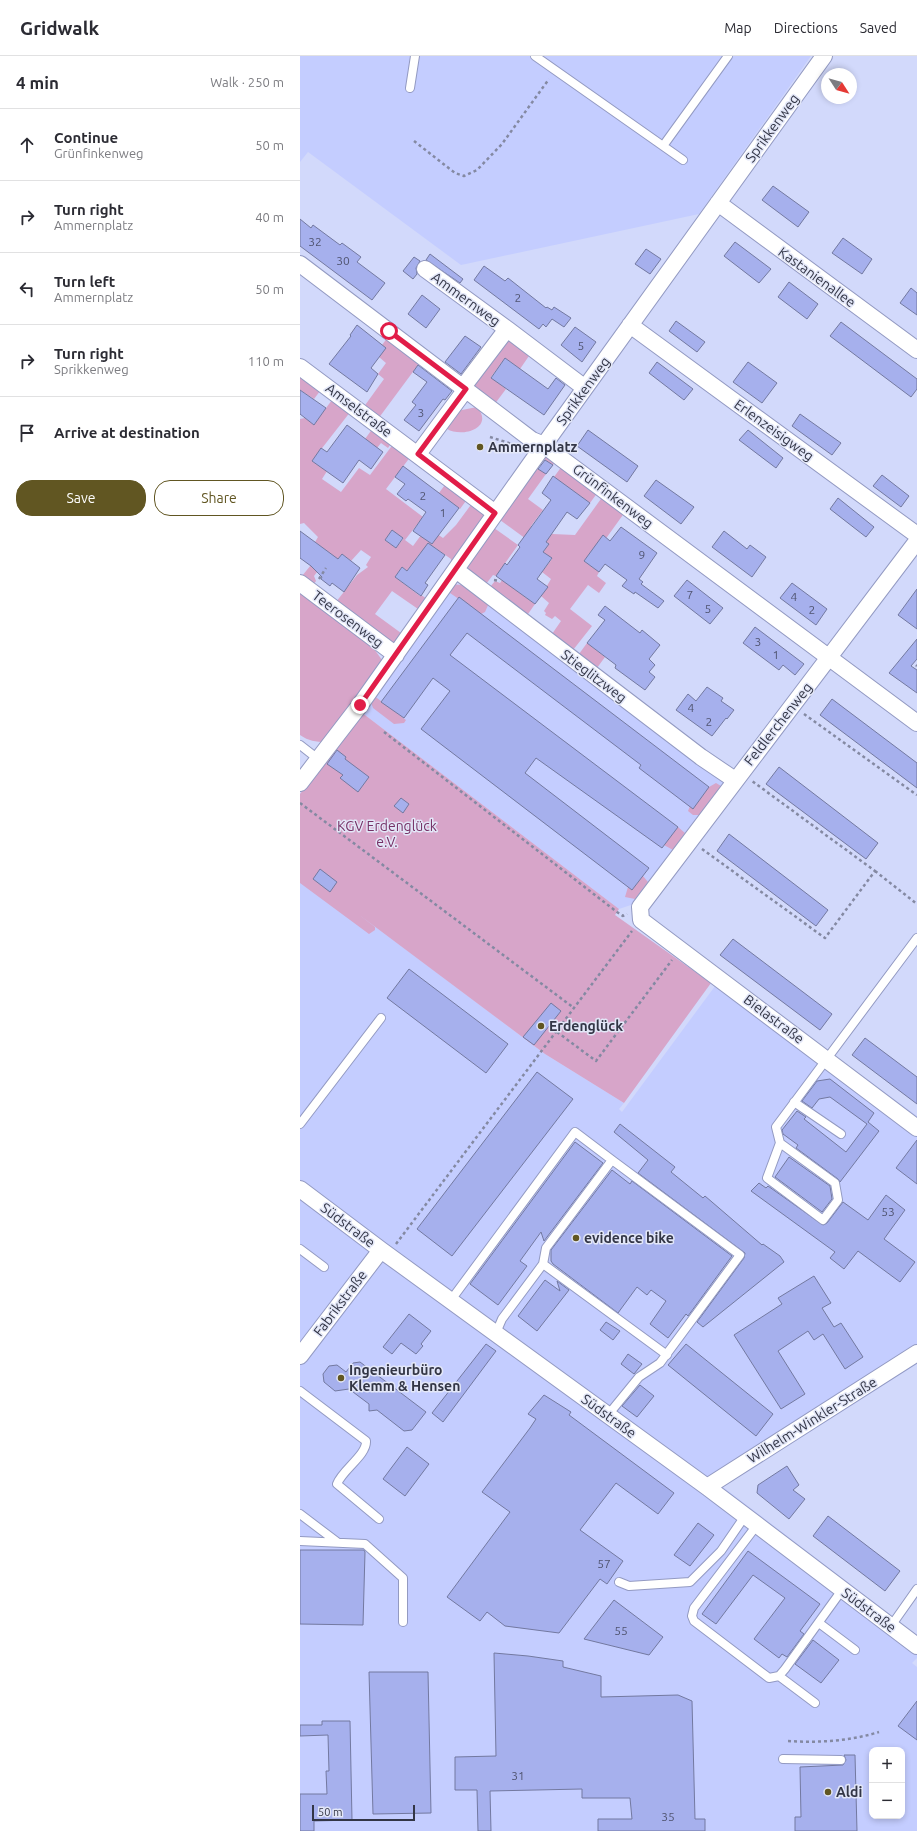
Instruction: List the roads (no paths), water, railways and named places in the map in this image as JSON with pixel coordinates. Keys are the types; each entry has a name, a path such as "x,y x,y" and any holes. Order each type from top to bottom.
{"street":[{"name":"Sprikkenweg","path":"300,783 344,727 396,655 495,513 824,56"},
{"name":"Kastanienallee","path":"718,203 917,350"},
{"name":"Grünfinkenweg","path":"300,264 532,440 544,445 917,723"},
{"name":"Ammernweg","path":"425,269 507,329"},
{"name":"Erlenzeisigweg","path":"630,325 917,536"},
{"path":"495,513 418,454 507,329 585,388"},
{"name":"Amselstraße","path":"300,367 418,454"},
{"name":"Feldlerchenweg","path":"640,913 689,840 917,541"},
{"name":"Stieglitzweg","path":"456,570 701,757 737,776"},
{"name":"Teerosenweg","path":"300,583 396,655"},
{"name":"Bielastraße","path":"640,913 680,949 827,1058 917,1128"},
{"name":"Südstraße","path":"300,1189 706,1487 917,1646"},
{"name":"Fabrikstraße","path":"300,1356 385,1252"},
{"name":"Wilhelm-Winkler-Straße","path":"706,1487 917,1353"}],"lane":[{"path":"410,88 415,56"},
{"path":"535,56 683,160"},
{"path":"663,146 728,56"},
{"path":"300,745 318,759"},
{"path":"780,1143 835,1183 838,1200 823,1220 767,1178 780,1143 776,1127 917,938"},
{"path":"300,1124 381,1018"},
{"path":"794,1102 841,1134"},
{"path":"451,1300 575,1132 740,1255 660,1363 639,1377 608,1415"},
{"path":"496,1333 502,1319 543,1264 546,1248 612,1160"},
{"path":"300,1249 324,1266"},
{"path":"543,1264 667,1354"},
{"path":"300,1390 366,1442 366,1448 337,1484 379,1519"},
{"path":"300,1514 337,1542"},
{"path":"619,1582 629,1586 690,1582 751,1521"},
{"path":"751,1521 694,1608 692,1616 694,1621 769,1678 779,1676 842,1590"},
{"path":"300,1541 365,1544 404,1578 403,1622"},
{"path":"891,1626 917,1589"},
{"path":"819,1622 855,1650"},
{"path":"779,1676 815,1703"},
{"path":"782,1759 841,1760"}],"place":[{"name":"Ammernplatz","path":"480,447"},
{"name":"Erdenglück","path":"541,1026"},
{"name":"evidence bike","path":"576,1238"},
{"name":"Ingenieurbüro Klemm & Hensen","path":"341,1378"},
{"name":"Aldi","path":"828,1792"}],"park label":[{"name":"KGV Erdenglück e.V.","path":"387,834"}]}
